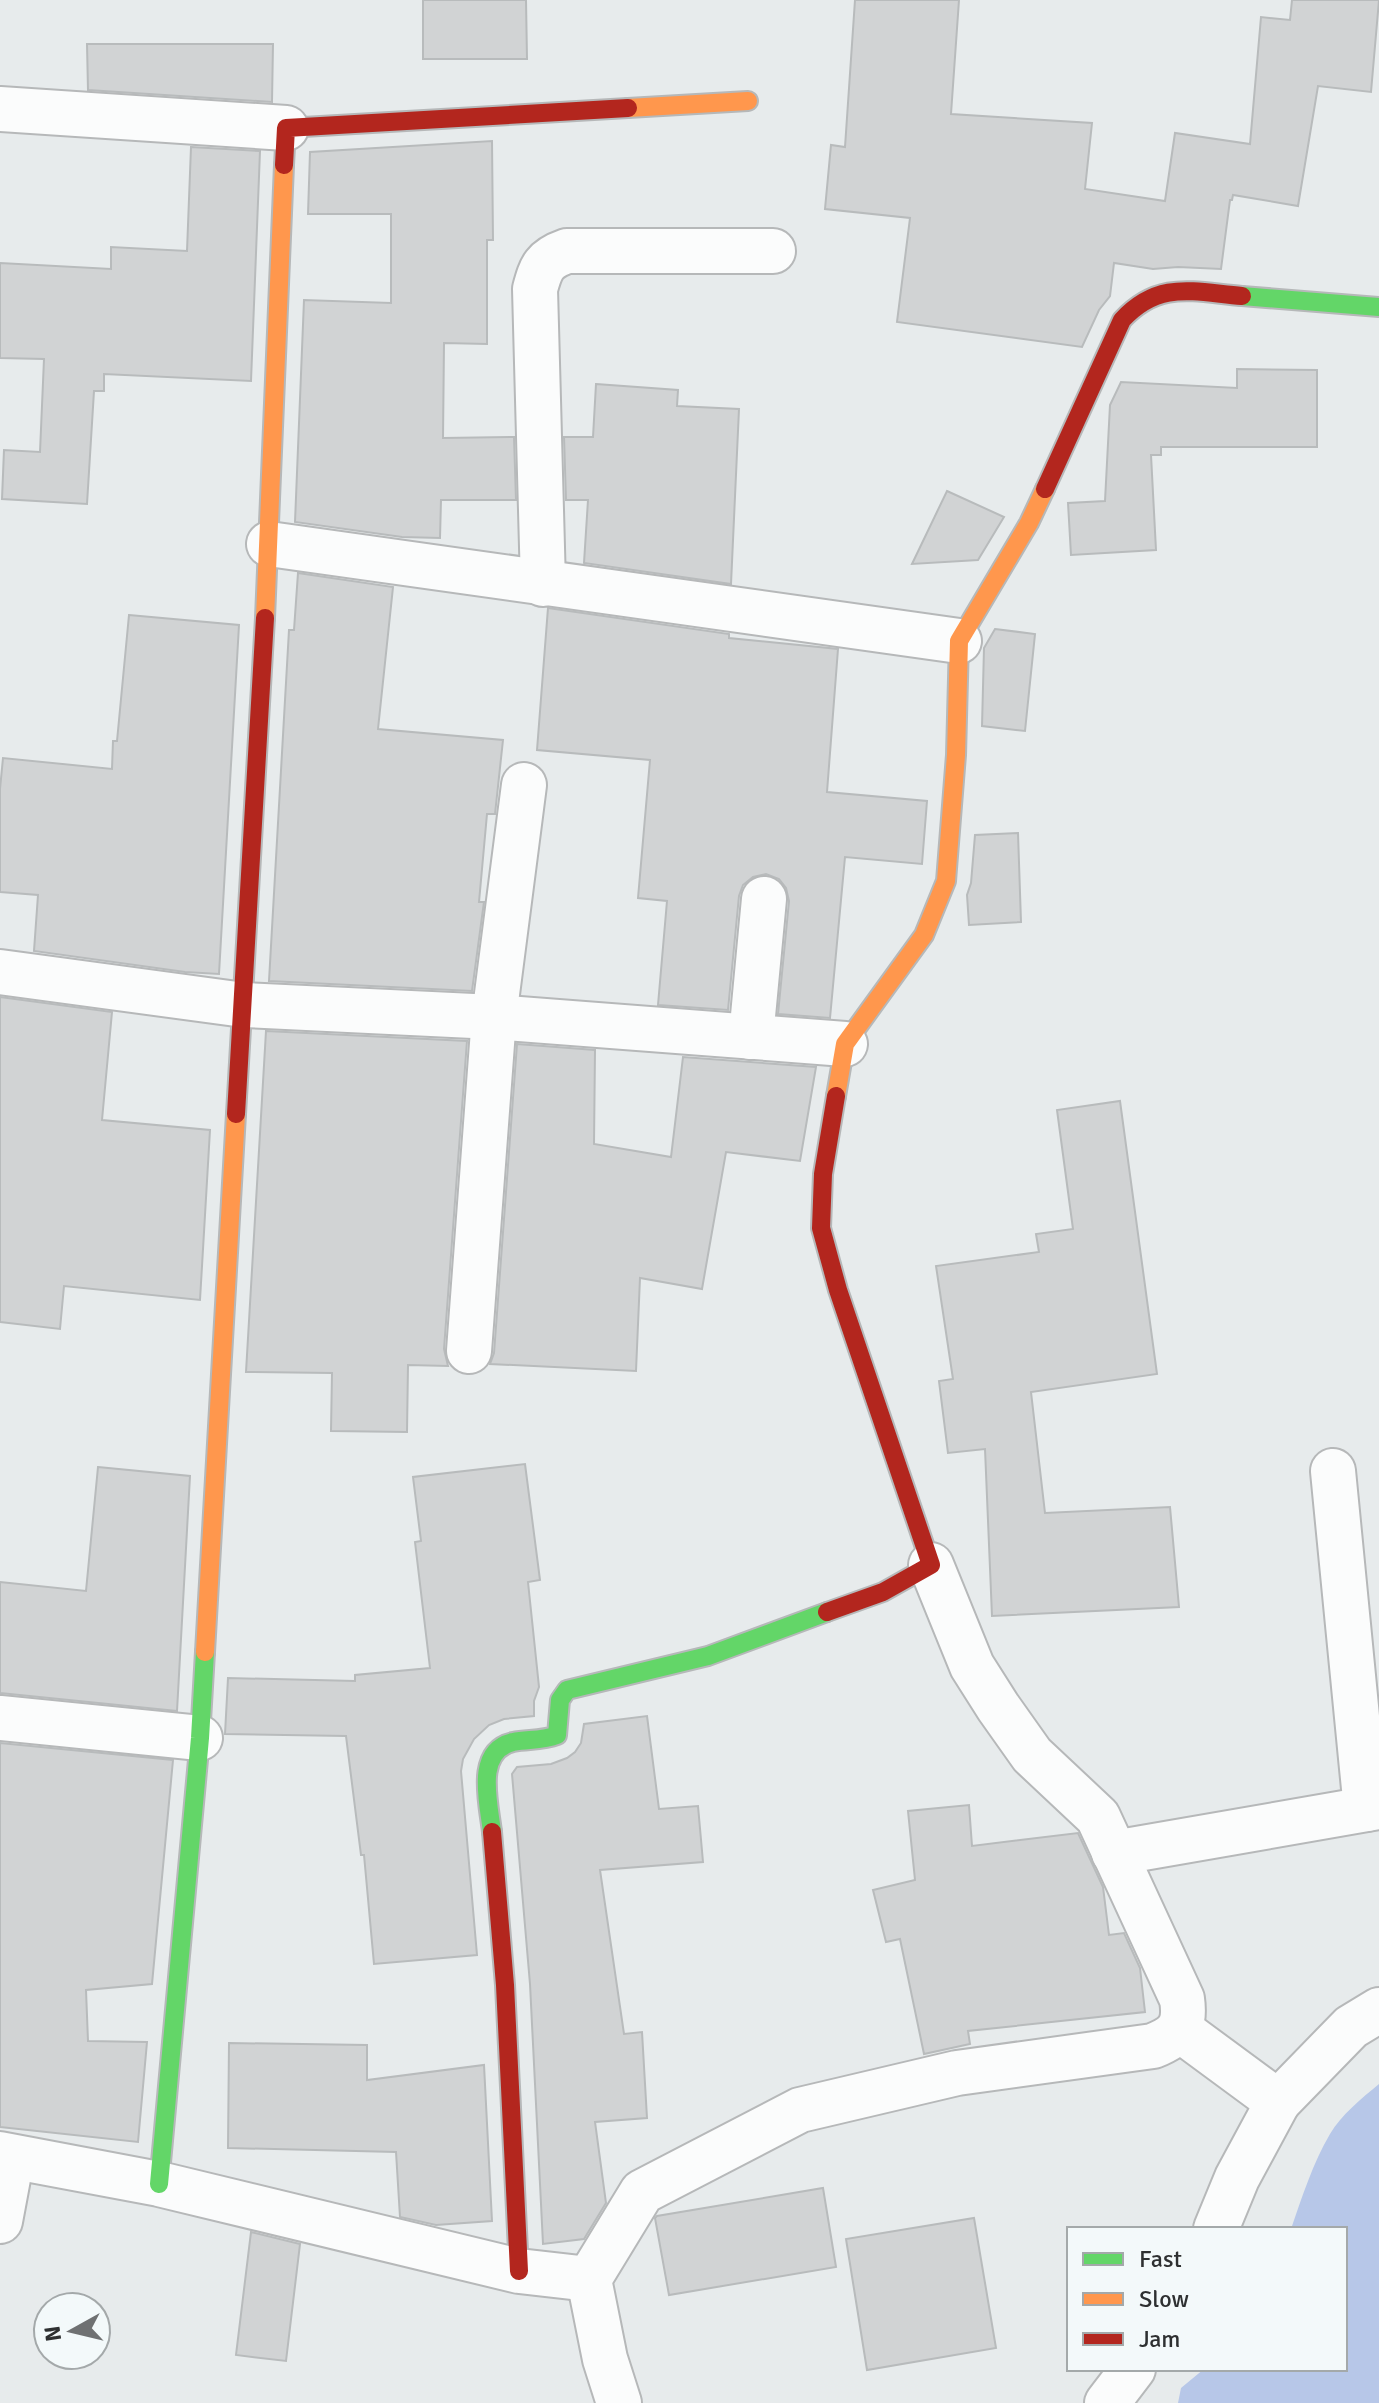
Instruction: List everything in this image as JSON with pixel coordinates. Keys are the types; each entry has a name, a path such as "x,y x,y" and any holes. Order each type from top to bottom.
{"street":[{"path":"0,109 286,128 748,101"},
{"path":"159,2184 200,1738 269,544 286,128"},
{"path":"543,584 535,289 540,270 551,256 567,251 773,251"},
{"path":"619,2403 605,2359 589,2279 642,2192 800,2110 957,2073 1153,2046 1171,2039 1179,2029 1184,2012 1182,1999 1098,1817 1032,1755 972,1666 931,1565 838,1290 821,1228 823,1174 845,1044 924,935 946,881 956,755 959,641 1029,523 1122,320 1138,301 1165,291 1379,307"},
{"path":"269,544 959,641"},
{"path":"469,1351 494,1017 524,785"},
{"path":"751,1037 764,899"},
{"path":"0,972 244,1005 494,1017 845,1044"},
{"path":"1114,1853 1373,1808 1333,1471"},
{"path":"519,2271 505,1985 486,1769 492,1756 514,1741 551,1739 557,1735 561,1724 558,1702 567,1690 708,1656 883,1592 931,1565"},
{"path":"0,1718 200,1738"},
{"path":"1217,2227 1237,2178 1278,2102 1351,2027 1379,2010"},
{"path":"1179,2029 1278,2102"},
{"path":"0,2221 6,2156 159,2184 519,2271 589,2279"},
{"path":"602,2403 605,2359"},
{"path":"1107,2403 1131,2371"}],"water":[{"path":"1379,2084 1379,2403 1178,2403 1181,2388 1202,2371 1347,2371 1347,2227 1292,2227 1313,2168 1330,2134"}],"building":[{"path":"423,0 526,0 527,59 423,59"},
{"path":"855,0 959,0 951,114 1092,123 1085,189 1165,201 1175,133 1250,144 1261,17 1290,20 1292,0 1379,0 1371,92 1318,86 1298,206 1233,195 1221,269 1153,269 1114,263 1110,296 1099,310 1082,347 897,322 910,218 825,209 831,145 845,147"},
{"path":"87,44 273,44 272,102 88,90"},
{"path":"492,141 493,240 487,240 487,344 444,343 443,438 514,437 516,500 441,500 440,538 402,537 295,522 304,300 391,303 391,214 308,214 310,152"},
{"path":"191,147 260,151 251,381 104,374 104,391 94,391 87,504 2,499 4,450 40,452 44,359 0,358 0,263 111,269 111,247 187,251"},
{"path":"1237,369 1317,370 1317,447 1161,447 1161,455 1151,455 1156,550 1071,555 1068,503 1105,501 1110,405 1121,382 1237,388"},
{"path":"596,384 678,390 677,406 739,409 731,584 584,563 588,500 566,500 564,437 593,437"},
{"path":"947,491 1004,517 978,560 912,564"},
{"path":"298,573 393,587 378,729 503,740 495,814 487,814 479,902 484,902 472,991 269,981 289,630 294,630"},
{"path":"548,608 729,634 729,638 838,649 827,792 927,801 922,864 845,857 830,1018 778,1014 789,901 786,888 779,879 766,874 753,877 743,885 739,896 728,1010 658,1005 667,901 638,898 650,760 537,750"},
{"path":"129,615 239,625 219,974 34,951 38,895 0,892 3,758 112,769"},
{"path":"995,629 1035,634 1025,731 982,726 984,648"},
{"path":"1018,833 1021,922 969,925 967,895 975,835"},
{"path":"0,997 112,1012 102,1120 210,1130 200,1300 64,1286 60,1329 0,1322"},
{"path":"266,1031 467,1041 444,1349 448,1366 408,1365 407,1432 331,1431 332,1373 246,1372"},
{"path":"517,1044 595,1050 594,1144 671,1157 683,1057 816,1067 800,1161 726,1152 702,1289 640,1278 636,1371 490,1364 494,1353"},
{"path":"1120,1101 1157,1374 1031,1392 1045,1513 1170,1507 1179,1607 992,1616 985,1449 948,1453 939,1381 953,1379 936,1266 1039,1252 1036,1234 1073,1229 1057,1110"},
{"path":"525,1464 540,1580 528,1582 539,1687 534,1701 534,1716 504,1719 489,1725 474,1739 463,1759 461,1771 477,1955 374,1964 364,1855 361,1855 346,1736 225,1734 228,1678 355,1681 355,1675 430,1668 415,1542 421,1541 413,1477"},
{"path":"98,1467 190,1476 177,1711 0,1693 0,1582 86,1591"},
{"path":"647,1716 659,1809 698,1806 703,1862 600,1870 624,2034 642,2032 647,2118 595,2122 606,2203 584,2239 543,2244 530,1984 512,1774 517,1767 551,1764 567,1758 581,1743 584,1724"},
{"path":"0,1743 173,1760 152,1984 86,1990 88,2041 147,2042 138,2142 0,2127"},
{"path":"969,1805 972,1846 1078,1833 1103,1887 1109,1935 1124,1933 1140,1968 1145,2012 968,2031 970,2044 924,2054 900,1939 886,1942 873,1890 915,1880 908,1811"},
{"path":"229,2043 367,2045 367,2080 484,2065 492,2221 436,2225 400,2217 396,2152 228,2148"},
{"path":"823,2188 836,2267 669,2295 657,2216"},
{"path":"974,2218 996,2348 867,2370 846,2239"},
{"path":"251,2232 300,2244 286,2361 236,2355"}],"traffic: fast":[{"path":"1242,296 1379,307"},
{"path":"492,1832 487,1780 493,1756 501,1747 513,1742 557,1735 560,1700 567,1690 708,1656 827,1612"},
{"path":"159,2184 200,1738 205,1652"}],"traffic: slow":[{"path":"628,108 748,101"},
{"path":"265,618 284,165"},
{"path":"836,1096 845,1044 924,935 946,881 956,755 959,641 1029,523 1045,489"},
{"path":"205,1652 236,1114"}],"traffic: jam":[{"path":"284,165 286,128 628,108"},
{"path":"1045,489 1122,320 1136,307 1163,294 1192,291 1242,296"},
{"path":"236,1114 265,618"},
{"path":"827,1612 883,1592 931,1565 838,1290 821,1228 823,1174 836,1096"},
{"path":"492,1832 505,1985 519,2271"}]}
